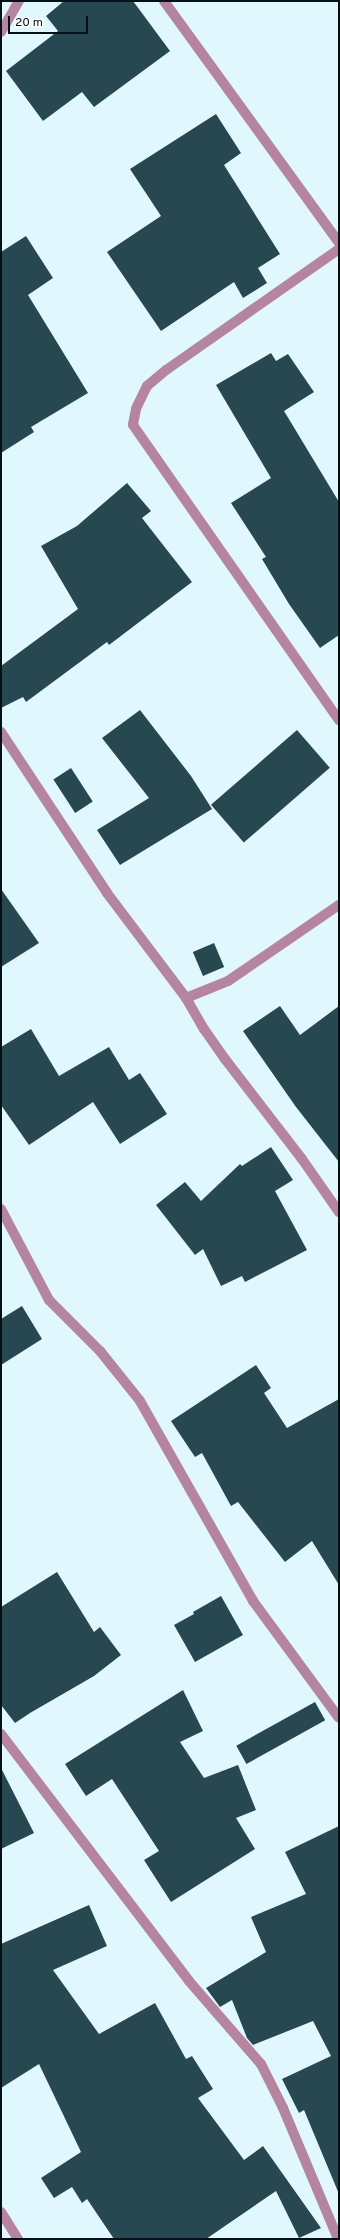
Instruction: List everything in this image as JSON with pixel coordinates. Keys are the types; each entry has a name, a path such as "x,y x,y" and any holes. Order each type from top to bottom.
{"street":[{"path":"1,32 18,1"},
{"path":"164,1 339,244"},
{"path":"339,249 166,370 147,386 136,409 133,425 339,720"},
{"path":"1,732 107,893 186,998 221,1053 302,1159 339,1212"},
{"path":"186,998 228,981 339,906"},
{"path":"1,1210 49,1300 100,1351 140,1401 253,1601 339,1718"},
{"path":"1,1734 189,1981 261,2064 282,2108 338,2239"},
{"path":"1,2212 18,2239"}],"building":[{"path":"64,1 133,1 170,51 94,107 82,92 43,121 6,71 58,31 46,16"},
{"path":"216,114 241,153 224,165 280,254 258,268 267,283 243,298 234,282 161,331 107,252 161,216 130,169"},
{"path":"26,236 53,278 28,295 88,393 31,427 34,432 1,453 1,252"},
{"path":"271,353 276,361 288,354 314,392 284,411 339,502 339,635 320,648 289,604 262,559 266,557 231,503 271,478 216,385"},
{"path":"127,483 151,511 142,518 192,582 109,645 107,642 26,702 23,697 1,708 1,666 78,609 41,546 77,526"},
{"path":"140,710 191,776 212,809 120,865 97,830 149,798 102,738"},
{"path":"297,730 330,768 244,843 211,805"},
{"path":"71,768 93,802 75,813 53,779"},
{"path":"1,889 39,943 1,967"},
{"path":"214,943 224,967 203,976 193,952"},
{"path":"280,1006 300,1035 339,1006 339,1162 296,1107 243,1031"},
{"path":"31,1029 59,1076 109,1047 129,1080 140,1073 167,1114 120,1144 93,1102 29,1145 1,1105 1,1047"},
{"path":"271,1147 293,1180 275,1191 307,1250 245,1282 242,1276 221,1286 203,1249 195,1255 156,1205 185,1182 201,1201 240,1164 242,1166"},
{"path":"22,1306 42,1339 1,1365 1,1319"},
{"path":"256,1365 271,1388 264,1393 287,1428 339,1399 339,1585 312,1541 285,1562 238,1502 231,1506 202,1453 195,1457 171,1421"},
{"path":"57,1572 94,1632 100,1627 121,1655 94,1676 15,1723 1,1705 1,1607"},
{"path":"221,1596 243,1635 195,1662 174,1625"},
{"path":"183,1690 203,1731 180,1742 204,1778 238,1765 256,1810 236,1818 255,1849 171,1902 144,1860 159,1851 112,1779 86,1796 65,1764"},
{"path":"315,1702 325,1720 246,1764 236,1746"},
{"path":"1,1768 34,1833 1,1849"},
{"path":"339,1826 339,2194 304,2110 299,2113 282,2079 331,2056 313,2021 253,2045 247,2038 232,2000 220,2007 206,1988 266,1952 251,1917 306,1894 285,1852"},
{"path":"89,1905 107,1946 53,1970 99,2034 155,2003 186,2059 192,2056 213,2089 198,2098 244,2160 263,2146 321,2228 299,2238 276,2191 206,2239 114,2239 87,2199 82,2203 72,2187 54,2198 41,2178 81,2152 39,2064 1,2088 1,1944"}]}
